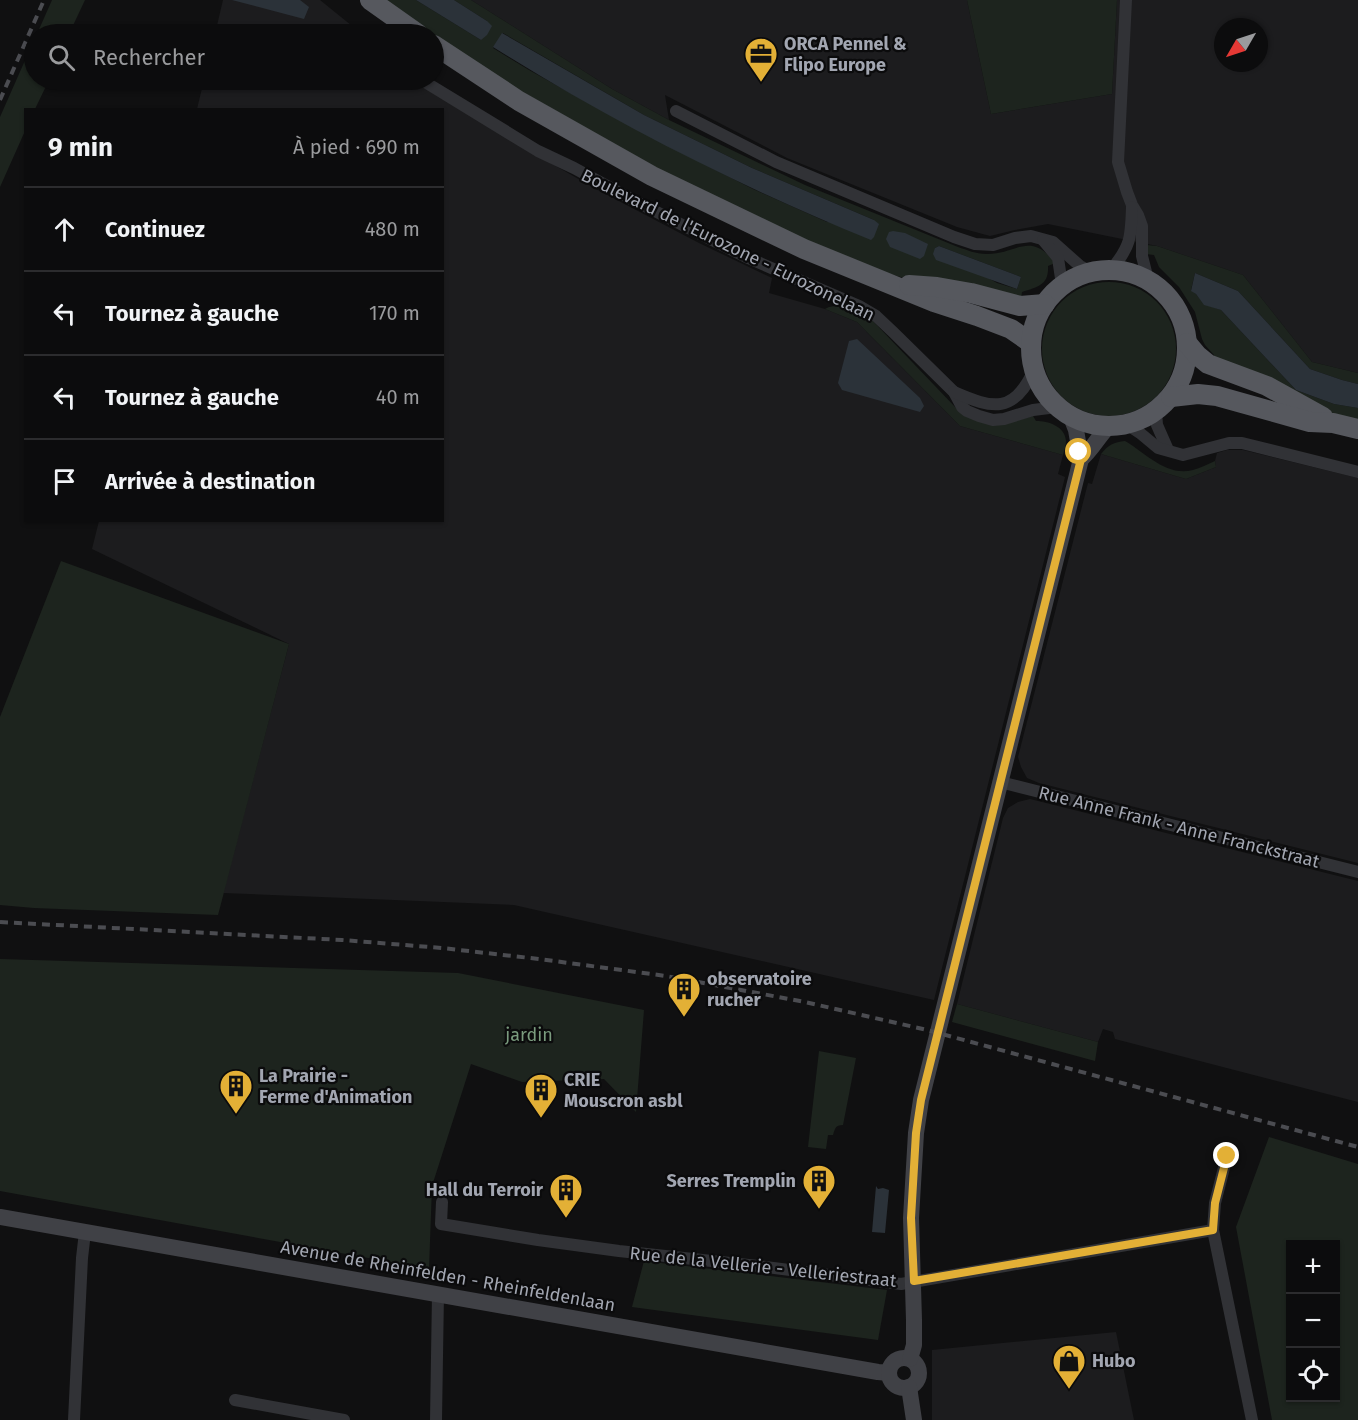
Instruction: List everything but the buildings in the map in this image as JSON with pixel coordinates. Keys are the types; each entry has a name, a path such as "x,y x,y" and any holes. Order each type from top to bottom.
{"highway":[{"path":"370,0 404,24"},
{"name":"Boulevard de l'Eurozone - Eurozonelaan","path":"444,52 519,101 652,176 804,249 934,302 1011,329 1031,343"},
{"path":"1111,270 1130,273 1148,280 1165,294 1178,311 1186,331 1187,343 1182,376 1171,397 1143,419 1118,426 1089,424 1064,412 1042,390 1031,357 1034,323 1052,294 1076,277 1091,272 1111,270"},
{"name":"Boulevard de l'Eurozone - Eurozonelaan","path":"888,283 937,287 1020,306 1045,304"},
{"path":"1187,343 1208,364 1267,386 1333,423"},
{"path":"1171,397 1198,394 1217,396 1310,422 1333,423 1358,429"}],"main road":[{"path":"910,1359 914,1345 911,1218 916,1133 921,1100 1081,459 1076,430 1064,412"},
{"path":"1081,459 1087,454 1098,436 1118,426"},
{"name":"Avenue de Rheinfelden - Rheinfeldenlaan","path":"0,1216 889,1373"},
{"path":"910,1359 917,1365 919,1373 916,1382 909,1387 895,1385 889,1373 892,1364 896,1360 910,1359"},
{"path":"909,1387 914,1420"}],"street":[{"path":"1126,0 1118,162 1132,206 1142,226 1142,256 1148,280"},
{"name":"Boulevard de l'Eurozone - Eurozonelaan","path":"438,90 538,151 746,257 859,306 876,316 954,392 962,407 968,411 993,420 1022,415 1032,410 1064,412"},
{"path":"676,111 776,162 954,237 975,244 993,245 1031,236 1053,242 1080,266 1091,272"},
{"path":"1111,270 1129,242 1132,230 1132,206"},
{"path":"1043,240 1058,258 1062,285"},
{"name":"Boulevard de l'Eurozone - Eurozonelaan","path":"954,392 984,403 996,405 1009,402 1020,394 1034,370"},
{"path":"1156,411 1157,425 1168,450"},
{"path":"1118,426 1158,448 1176,454 1229,442 1242,443 1358,472"},
{"name":"Rue Anne Frank - Anne Franckstraat","path":"1000,782 1358,872"},
{"path":"1227,1156 1215,1203 1213,1230 1252,1420"},
{"name":"Rue de la Vellerie - Velleriestraat","path":"442,1202 441,1224 619,1251 901,1284 1213,1230"},
{"path":"74,1420 85,1232"},
{"path":"436,1420 438,1293"},
{"path":"235,1400 344,1420"}],"shaded area":[{"path":"223,0 320,0 350,24 217,24"},
{"path":"232,0 300,0 309,7 304,19"},
{"path":"416,0 454,0 492,26 481,40"},
{"path":"471,0 967,0 991,114 1112,94 1117,0 1358,0 1358,373 1312,362 1243,275 1157,246 1048,224 990,236 957,227 787,158 665,95 669,120 612,89"},
{"path":"502,33 644,115 752,168 874,220 879,224 874,237 871,240 773,198 630,127 493,47"},
{"path":"202,90 432,90 509,139 594,188 772,278 769,293 825,309 857,322 960,426 1063,455 1058,474 1065,477 934,1000 514,905 223,893 289,644 92,549 99,522 444,522 444,108 197,108"},
{"path":"889,232 905,233 928,244 924,256 920,259 890,247 886,239"},
{"path":"939,246 1021,277 1017,289 936,260 933,254 935,248"},
{"path":"1195,273 1238,291 1310,369 1358,384 1358,408 1334,404 1296,390 1221,310 1204,305 1191,291"},
{"path":"857,339 920,398 924,406 920,412 842,390 838,383 849,341"},
{"path":"1227,450 1243,450 1358,478 1358,863 1039,783 1027,778 1021,767 1018,757 1088,483 1092,484 1101,454 1186,479 1216,467 1217,453"},
{"path":"1030,799 1358,881 1358,1102 1115,1039 1113,1032 1103,1029 1098,1042 957,1004 1003,818 1008,808"},
{"path":"876,1186 878,1189 889,1190 885,1233 872,1232"},
{"path":"1116,1332 1134,1420 932,1420 932,1350"}],"green space":[{"path":"52,0 85,0 74,24 41,24"},
{"path":"384,0 416,0 481,40 487,21 454,0 471,0 612,89 669,120 805,185 972,252 997,253 1030,246 1046,253 1055,263 1048,266 1047,277 1044,281 1038,287 1022,292 1021,299 904,278 883,272 788,232 648,164 509,84 444,42 444,24 417,24","holes":["503,33 644,115 752,168 874,220 827,222 753,189 599,109 493,48","939,246 1021,277 1017,289 997,283 935,248"]},
{"path":"967,0 1117,0 1112,94 991,114"},
{"path":"24,63 24,90 44,90 35,108 24,108 24,133 0,187 0,117"},
{"path":"1147,245 1157,246 1243,275 1312,362 1358,373 1358,384 1310,369 1238,291 1195,273 1191,290 1204,304 1221,310 1296,390 1334,404 1358,408 1358,421 1336,416 1211,362 1214,355 1202,339 1195,312 1179,287 1159,267 1154,255 1146,254"},
{"path":"1109,282 1135,287 1156,302 1171,323 1176,349 1171,375 1156,396 1135,411 1109,416 1083,411 1062,396 1047,375 1042,349 1047,323 1062,302 1083,287"},
{"path":"840,305 870,318 957,409 1005,424 1033,416 1036,421 1055,425 1065,436 1063,455 960,426 857,322 825,309"},
{"path":"1125,441 1157,463 1174,470 1193,470 1215,461 1216,467 1186,479 1101,454 1106,448"},
{"path":"61,561 289,644 218,915 0,905 0,717"},
{"name":"jardin","path":"0,959 458,973 644,1010 636,1112 604,1079 522,1082 471,1064 432,1186 429,1269 0,1191"},
{"path":"957,1004 1098,1042 1095,1061 952,1022"},
{"path":"819,1051 856,1058 843,1125 835,1129 833,1135 828,1135 826,1149 808,1147"},
{"path":"1269,1137 1358,1164 1358,1420 1272,1420 1236,1227"},
{"path":"644,1261 887,1290 878,1340 632,1307"}],"railway":[{"path":"33,24 44,0"},
{"path":"0,100 24,45"},
{"path":"0,922 342,940 442,948 666,976 805,1002 927,1030 1358,1147"}],"place":[{"name":"ORCA Pennel & Flipo Europe","path":"761,83"},
{"name":"observatoire rucher","path":"684,1018"},
{"name":"La Prairie - Ferme d'Animation","path":"236,1115"},
{"name":"CRIE Mouscron asbl","path":"541,1119"},
{"name":"Serres Tremplin","path":"819,1210"},
{"name":"Hall du Terroir","path":"566,1219"},
{"name":"Hubo","path":"1069,1390"}],"route":[{"path":"1079,452 1081,459 921,1100 916,1133 911,1218 914,1281 1213,1230 1215,1203 1227,1156"}]}
